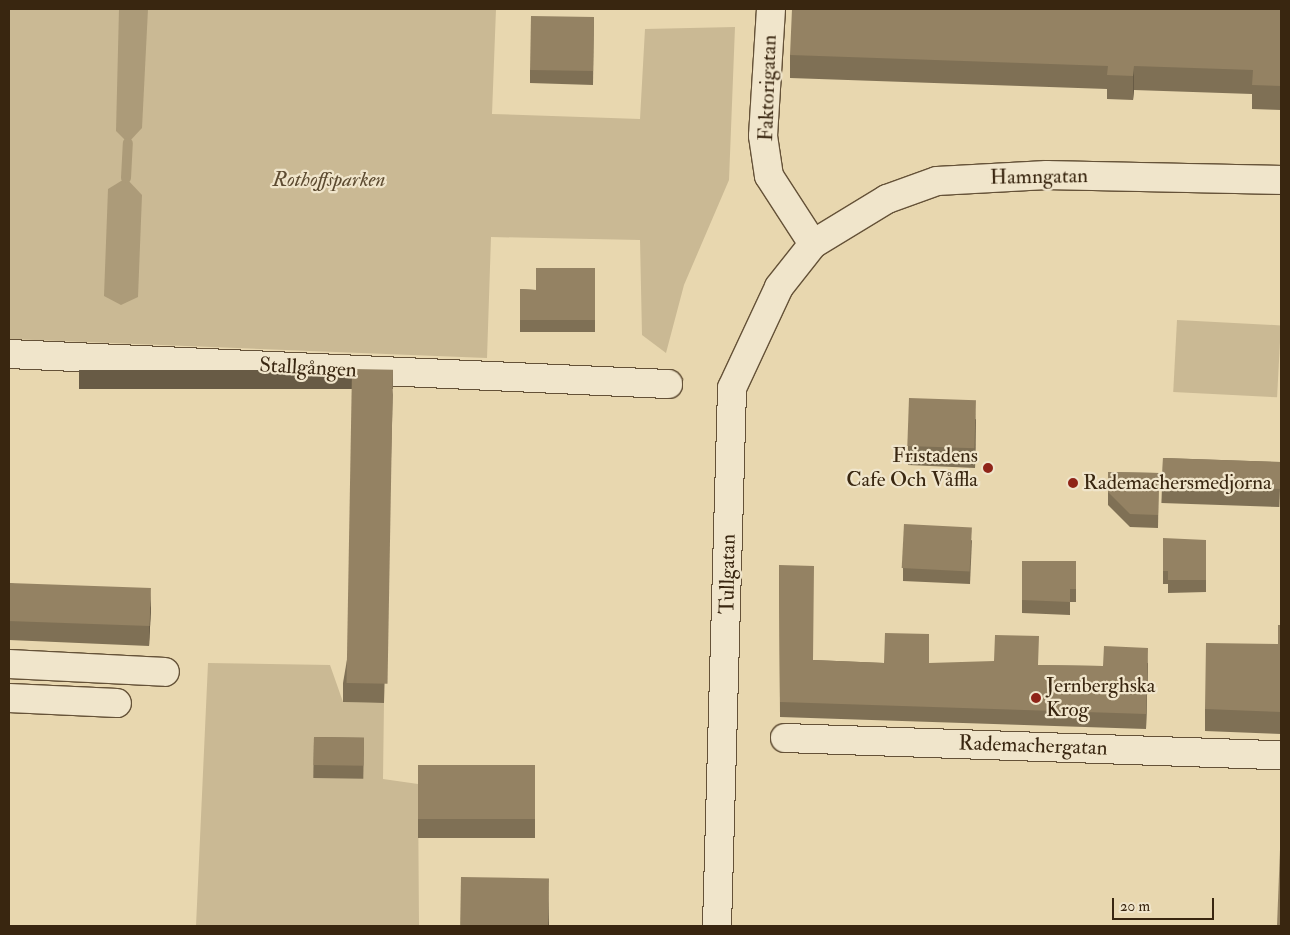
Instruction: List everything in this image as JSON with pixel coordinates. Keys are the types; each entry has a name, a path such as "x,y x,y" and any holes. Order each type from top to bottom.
{"street":[{"name":"Faktorigatan","path":"772,9 763,136 769,176 813,244"},
{"name":"Hamngatan","path":"813,244 886,198 937,182 1047,175 1281,180"},
{"name":"Tullgatan","path":"717,926 732,388 779,287 813,244"},
{"name":"Stallgången","path":"9,354 668,384"},
{"path":"9,664 165,672"},
{"path":"9,698 117,703"},
{"name":"Rademachergatan","path":"785,738 1281,755"}],"green space":[{"name":"Rothoffsparken","path":"9,9 496,9 492,114 640,119 645,29 735,27 729,180 684,285 666,353 642,335 640,240 491,237 487,358 9,339"},
{"path":"1177,320 1281,325 1277,397 1173,392"},
{"path":"208,663 330,665 343,702 384,703 383,779 418,784 419,926 196,926"}],"shaded area":[{"path":"119,9 148,9 142,128 128,143 116,131"},
{"path":"126,178 142,195 138,297 121,305 104,296 108,189"}],"building":[{"path":"792,9 1281,9 1281,86 1252,85 1253,70 1134,66 1133,76 1107,75 1108,66 790,55"},
{"path":"531,16 594,17 593,71 530,70"},
{"path":"536,268 595,268 595,320 520,320 520,289 536,290"},
{"path":"352,369 393,370 388,684 347,683"},
{"path":"909,398 976,400 974,448 907,446"},
{"path":"1163,458 1281,462 1280,489 1162,485"},
{"path":"1108,472 1159,473 1158,515 1130,514 1108,492"},
{"path":"904,524 972,528 970,571 902,568"},
{"path":"1163,538 1206,540 1206,580 1168,580 1168,571 1163,571"},
{"path":"1022,561 1076,561 1076,589 1070,589 1070,602 1022,600"},
{"path":"779,565 814,566 813,660 884,663 885,633 929,634 929,663 994,661 995,635 1039,636 1038,665 1103,666 1104,646 1148,648 1146,714 780,702"},
{"path":"9,583 151,588 150,626 9,621"},
{"path":"1278,625 1281,625 1281,712 1205,709 1206,643 1278,644"},
{"path":"314,737 364,738 364,766 314,765"},
{"path":"418,765 535,765 535,819 418,819"},
{"path":"1281,824 1281,926 1277,926"},
{"path":"461,877 549,879 548,926 460,926"}],"waterway":[{"path":"126,178 128,143"}],"place":[{"name":"Fristadens Cafe Och Våffla","path":"988,468"},
{"name":"Rademachersmedjorna","path":"1073,483"},
{"name":"Jernberghska Krog","path":"1036,698"}]}
